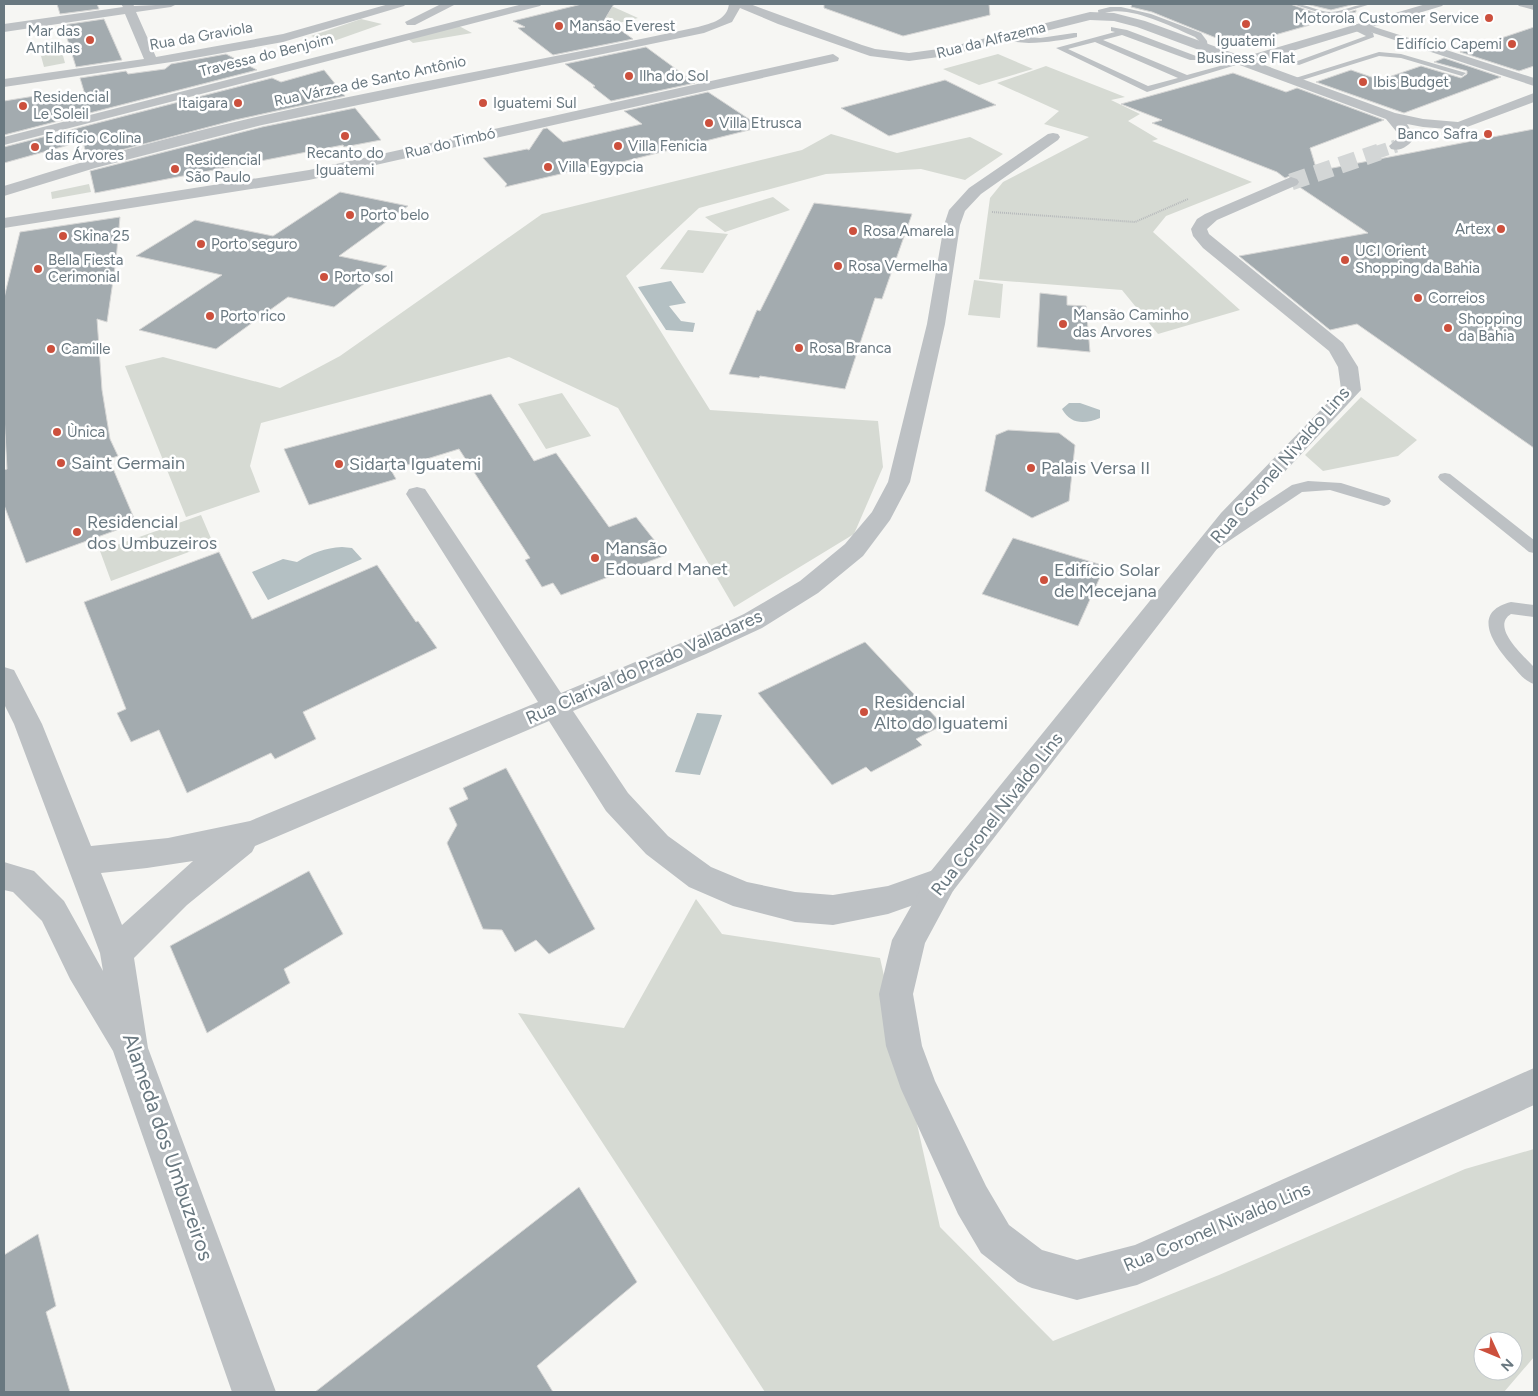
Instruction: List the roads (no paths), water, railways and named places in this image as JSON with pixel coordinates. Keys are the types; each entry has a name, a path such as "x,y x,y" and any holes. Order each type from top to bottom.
{"street":[{"path":"4,28 128,7 171,4"},
{"name":"Rua da Graviola","path":"4,83 151,61 284,38 400,4"},
{"path":"376,43 385,34 450,4"},
{"name":"Travessa do Benjoim","path":"4,141 376,43 536,4"},
{"name":"Rua Várzea de Santo Antônio","path":"4,201 51,175 133,152 319,107 700,30 721,24 731,17 735,10 735,4"},
{"name":"Rua da Alfazema","path":"741,4 858,48 891,56 908,57 939,53 1078,18 1102,16 1126,19 1391,116 1440,126 1459,126 1534,97"},
{"path":"1242,62 1438,4"},
{"path":"1523,4 1534,7"},
{"path":"128,7 151,61"},
{"path":"1359,27 1534,82"},
{"name":"Rua do Timbó","path":"4,223 309,175 833,58"},
{"path":"1391,116 1406,130 1408,137 1396,146"},
{"name":"Rua Clarival do Prado Valladares","path":"81,860 123,859 166,853 211,845 254,833 555,708 753,621 809,586 859,543 882,515 899,482 936,324 952,225 957,210 975,191 993,177 1053,136"},
{"name":"Rua Coronel Nivaldo Lins","path":"1291,182 1210,217 1199,229 1209,244 1336,348 1347,361 1352,375 1351,390 1229,518 942,881 909,940 896,994 904,1046 919,1089 977,1208 995,1239 1032,1268 1077,1280 1137,1265 1534,1086"},
{"name":"Rua do Timbó","path":"4,201 65,214"},
{"path":"417,494 617,802 657,845 700,877 744,896 795,907 833,910 888,900 942,881"},
{"name":"Alameda dos Umbuzeiros","path":"4,677 28,724 116,953 130,1048 254,1392"},
{"name":"Rua Clarival do Prado Valladares","path":"116,953 149,918 183,887 218,858 254,833"},
{"path":"4,876 23,881 53,912 82,968 130,1048"}],"lane":[{"path":"1296,4 1331,14 1360,4"},
{"path":"1296,62 1370,37 1370,34 1359,27"},
{"path":"1099,28 1114,28 1193,58 1151,70"},
{"path":"1005,37 1050,40 1082,32"},
{"path":"1124,32 1060,48 1147,89 1242,62"},
{"path":"1095,40 1186,78"},
{"path":"1293,80 1379,54 1401,56 1462,73"},
{"path":"1123,78 1132,75"},
{"path":"1445,477 1534,548"},
{"path":"1206,549 1297,488 1310,484 1343,488 1384,501"},
{"path":"1534,611 1512,607 1502,611 1496,620 1496,631 1503,644 1534,678"}],"tunnel":[{"path":"1375,153 1396,146"},
{"path":"1291,182 1379,152"}],"place":[{"name":"Motorola Customer Service","path":"1489,18"},
{"name":"Iguatemi Business e Flat","path":"1246,24"},
{"name":"Mansão Everest","path":"559,26"},
{"name":"Mar das Antilhas","path":"90,40"},
{"name":"Edifício Capemi","path":"1512,44"},
{"name":"Ilha do Sol","path":"629,76"},
{"name":"Ibis Budget","path":"1363,82"},
{"name":"Itaigara","path":"238,103"},
{"name":"Iguatemi Sul","path":"483,103"},
{"name":"Residencial Le Soleil","path":"23,106"},
{"name":"Villa Etrusca","path":"709,123"},
{"name":"Banco Safra","path":"1488,134"},
{"name":"Recanto do Iguatemi","path":"345,136"},
{"name":"Villa Fenicia","path":"618,146"},
{"name":"Edifício Colina das Árvores","path":"35,147"},
{"name":"Villa Egypcia","path":"548,167"},
{"name":"Residencial São Paulo","path":"175,169"},
{"name":"Porto belo","path":"350,215"},
{"name":"Artex","path":"1501,229"},
{"name":"Rosa Amarela","path":"853,231"},
{"name":"Skina 25","path":"63,236"},
{"name":"Porto seguro","path":"201,244"},
{"name":"UCI Orient Shopping da Bahia","path":"1345,260"},
{"name":"Rosa Vermelha","path":"838,266"},
{"name":"Bella Fiesta Cerimonial","path":"38,269"},
{"name":"Porto sol","path":"324,277"},
{"name":"Correios","path":"1418,298"},
{"name":"Porto rico","path":"210,316"},
{"name":"Mansão Caminho das Arvores","path":"1063,324"},
{"name":"Shopping da Bahia","path":"1448,328"},
{"name":"Rosa Branca","path":"799,348"},
{"name":"Camille","path":"51,349"},
{"name":"Ùnica","path":"57,432"},
{"name":"Saint Germain","path":"61,463"},
{"name":"Sidarta Iguatemi","path":"339,464"},
{"name":"Palais Versa II","path":"1031,468"},
{"name":"Residencial dos Umbuzeiros","path":"77,532"},
{"name":"Mansão Edouard Manet","path":"595,558"},
{"name":"Edifício Solar de Mecejana","path":"1044,580"},
{"name":"Residencial Alto do Iguatemi","path":"864,712"}]}
